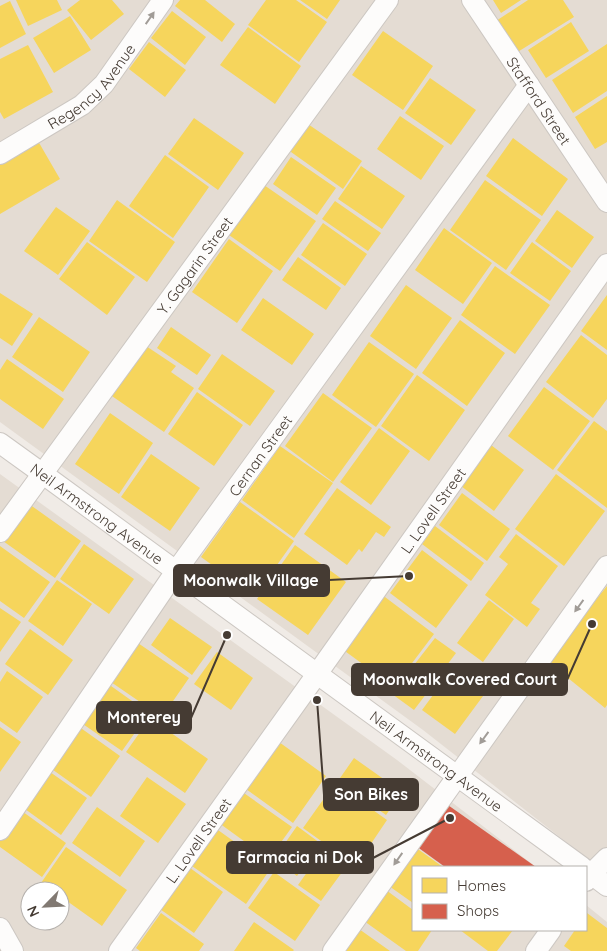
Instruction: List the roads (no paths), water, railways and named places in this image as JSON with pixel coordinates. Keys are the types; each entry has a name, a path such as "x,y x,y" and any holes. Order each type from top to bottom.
{"street":[{"name":"Regency Avenue","path":"0,154 71,113 93,95 104,84 163,0"},
{"name":"Y. Gagarin Street","path":"0,532 388,0"},
{"name":"Stafford Street","path":"472,0 607,202"},
{"name":"Cernan Street","path":"0,830 176,571 529,85"},
{"name":"L. Lovell Street","path":"119,951 318,674 607,264"},
{"name":"Neil Armstrong Avenue","path":"0,443 318,674 577,866"},
{"path":"333,951 607,566"},
{"path":"587,872 607,858"},
{"name":"Neil Armstrong Avenue","path":"587,874 607,886"},
{"path":"0,928 13,951"},
{"path":"536,951 550,931"}],"place":[{"name":"Moonwalk Village","path":"409,576"},
{"name":"Moonwalk Covered Court","path":"592,624"},
{"name":"Monterey","path":"227,635"},
{"name":"Son Bikes","path":"317,700"},
{"name":"Farmacia ni Dok","path":"450,818"}]}
